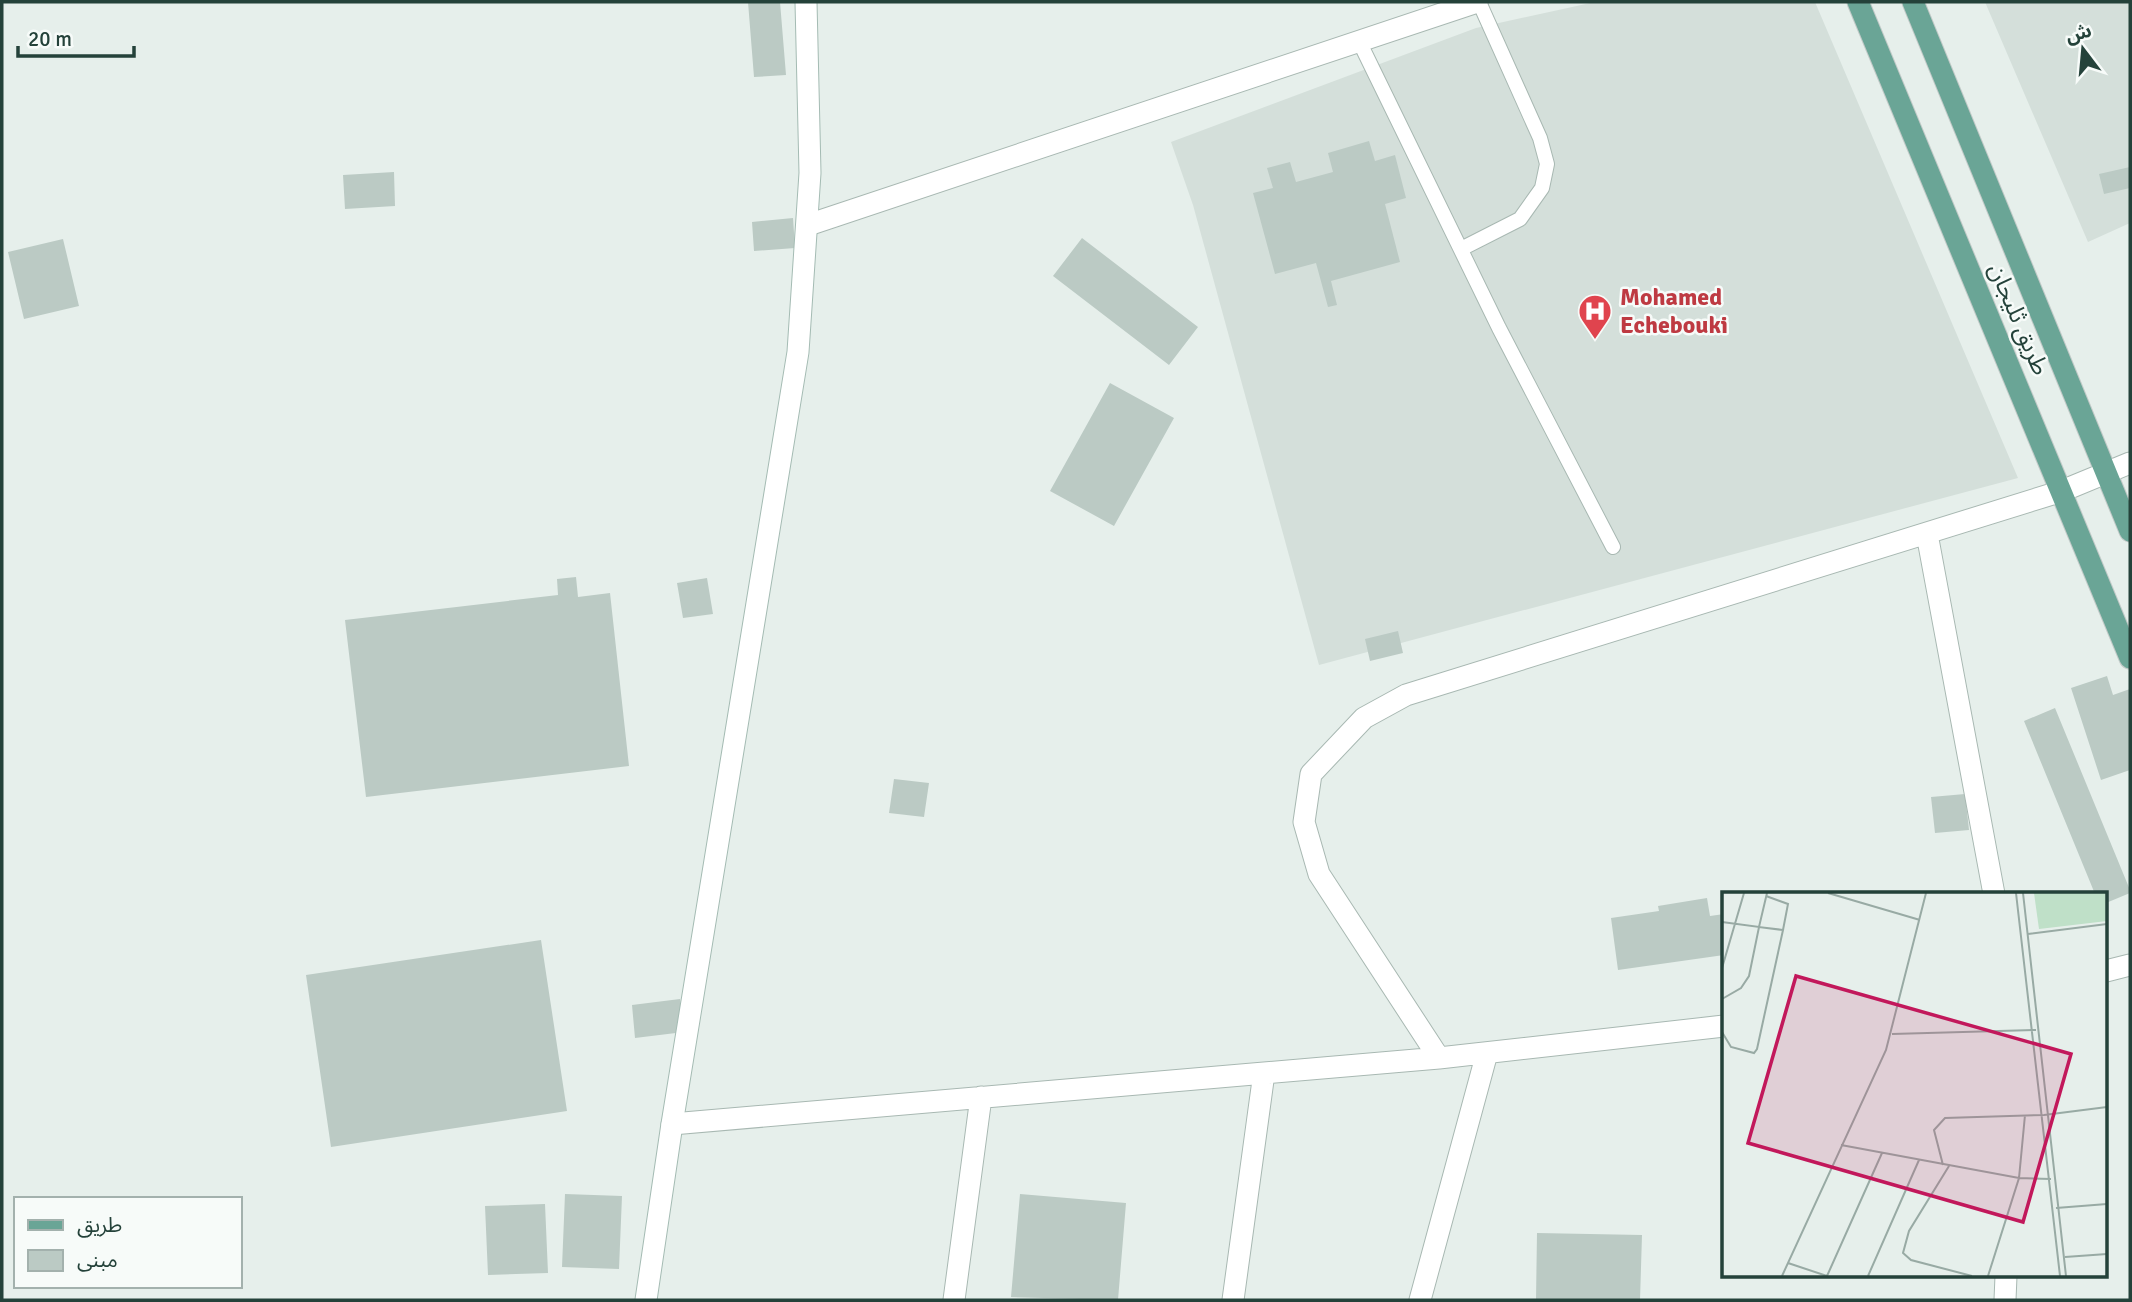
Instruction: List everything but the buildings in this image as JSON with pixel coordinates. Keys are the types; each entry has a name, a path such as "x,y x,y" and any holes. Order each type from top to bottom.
{"main road":[{"name":"طريق ثليجان","path":"1858,2 2130,658"},
{"name":"طريق ثليجان","path":"1913,2 2130,531"}],"street":[{"path":"646,1300 671,1124 798,352 808,225 806,2"},
{"path":"808,225 1478,2"},
{"path":"1439,1058 1319,874 1304,822 1311,774 1364,718 1406,695 2062,491 2130,463"},
{"path":"1927,534 1994,892"},
{"path":"2108,970 2130,965"},
{"path":"671,1124 1439,1058 1722,1026"},
{"path":"1419,1300 1487,1053"},
{"path":"1233,1300 1264,1073"},
{"path":"954,1300 981,1097"},
{"path":"2005,1300 2006,1278"}],"lane":[{"path":"1461,249 1520,219 1542,188 1547,164 1540,138 1478,2"},
{"path":"1360,43 1461,249 1614,547"}],"shaded area":[{"name":"Mohamed Echebouki","path":"1595,2 1815,2 2018,478 1319,665 1193,205 1171,142 1476,28"},
{"path":"1985,2 2130,2 2130,223 2088,242"}],"place":[{"name":"Mohamed Echebouki","path":"1595,341"}]}
